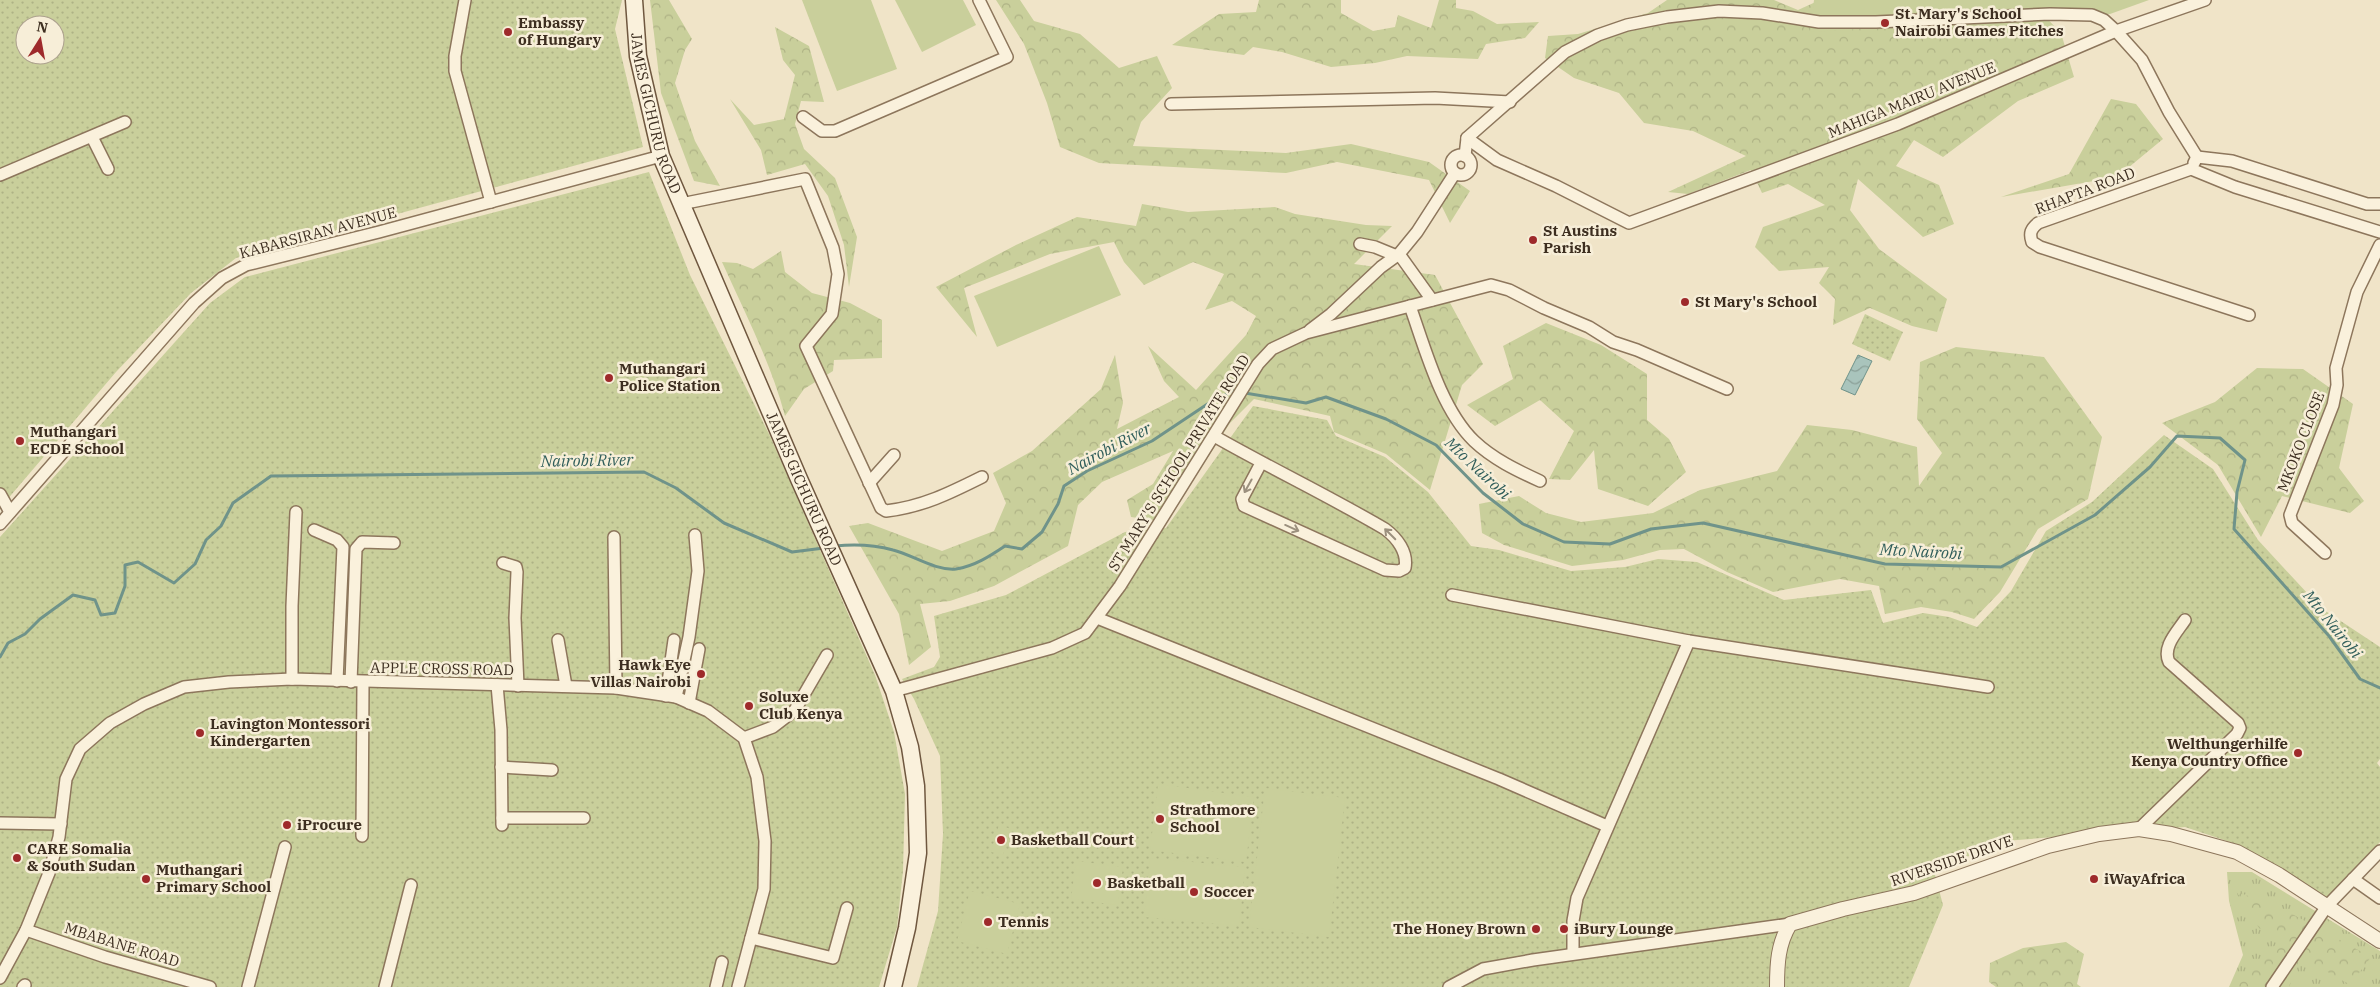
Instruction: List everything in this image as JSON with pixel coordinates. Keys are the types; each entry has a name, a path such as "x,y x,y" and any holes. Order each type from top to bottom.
{"main road":[{"name":"JAMES GICHURU ROAD","path":"634,0 638,56 661,156 829,547 894,691 910,747 919,824 915,882 907,928 893,987"}],"street":[{"path":"465,0 454,71 491,202"},
{"path":"803,117 822,131 835,131 1007,57 979,0"},
{"name":"MAHIGA MAIRU AVENUE","path":"1467,138 1498,160 1556,186 1629,224 1898,124 2116,31 2205,0"},
{"path":"1306,332 1398,255 1422,226 1455,173 1463,175 1469,170 1470,162 1465,156 1467,138 1565,52 1598,34 1627,25 1667,17 1719,11 1762,13 1819,22 1876,22 2022,15 2092,15 2104,20 2142,60 2169,112 2197,157"},
{"path":"1171,104 1435,98 1510,102"},
{"path":"0,175 125,122"},
{"path":"92,136 108,169"},
{"name":"KABARSIRAN AVENUE","path":"0,524 194,303 222,278 246,266 661,156"},
{"path":"2197,157 2190,169 2235,187 2380,232"},
{"path":"2197,157 2232,161 2358,201 2374,205 2380,204"},
{"name":"RHAPTA ROAD","path":"2190,169 2038,223 2032,228 2030,235 2032,242 2048,250 2249,315"},
{"path":"681,204 806,179 833,248 838,274 832,314 806,346 881,508 886,511 916,506 936,500 982,477"},
{"path":"1360,244 1398,255 1432,300"},
{"name":"MKOKO CLOSE","path":"2325,552 2292,523 2290,515 2333,405 2337,385 2336,368 2358,292 2380,245"},
{"name":"ST MARY'S SCHOOL PRIVATE ROAD","path":"894,691 1052,648 1084,633 1120,586 1263,356 1306,332 1491,285 1501,287 1589,327 1613,342 1637,350 1727,389"},
{"path":"1410,306 1446,400 1473,441 1506,465 1540,481"},
{"path":"1214,436 1261,464 1327,495 1385,529 1404,552 1407,560 1406,568 1399,571 1385,570 1244,506 1242,499 1261,464"},
{"path":"870,483 894,455"},
{"path":"0,494 10,512"},
{"path":"292,679 292,615 296,512"},
{"path":"314,530 337,540 342,547 338,681"},
{"path":"671,696 689,637 698,571 695,534"},
{"path":"614,537 616,688"},
{"path":"362,836 357,682 356,549 362,542 394,543"},
{"path":"503,563 512,564 516,567 517,572 515,618 518,686"},
{"path":"1452,595 1689,641 1988,687"},
{"path":"1097,618 1490,776 1607,826"},
{"path":"2139,829 2237,734 2240,728 2238,722 2169,662 2166,656 2167,648 2185,620"},
{"path":"558,640 566,686"},
{"path":"671,696 674,640"},
{"path":"1573,953 1573,921 1577,898 1689,641"},
{"path":"689,703 699,648"},
{"path":"738,987 764,889 765,842 757,777 744,738 773,727 795,710 827,655"},
{"name":"APPLE CROSS ROAD","path":"0,978 26,930 49,873 61,824 66,779 80,749 110,722 144,704 184,687 229,682 292,679 616,688 671,696 689,703 708,711 744,738"},
{"path":"497,686 501,730 502,822 584,818"},
{"path":"501,767 552,770"},
{"path":"0,823 61,824"},
{"name":"RIVERSIDE DRIVE","path":"1449,987 1484,969 1573,953 1790,924 1843,909 1914,893 2048,846 2098,834 2139,829 2180,836 2237,852 2279,875 2380,941"},
{"path":"248,987 285,847"},
{"path":"2272,987 2327,906 2380,851"},
{"path":"2353,878 2380,898"},
{"path":"385,987 411,885"},
{"path":"751,938 833,958 847,908"},
{"path":"1777,987 1778,956 1782,937 1790,924"},
{"name":"MBABANE ROAD","path":"26,930 210,987"},
{"path":"716,987 722,962"}],"green space":[{"path":"0,0 622,0 615,29 643,147 236,258 191,293 116,372 0,508"},
{"path":"650,0 669,0 692,39 685,50 675,83 695,141 720,186 694,181 661,93"},
{"path":"802,0 871,0 897,69 837,91"},
{"path":"895,0 963,0 976,25 922,52"},
{"path":"996,0 1020,0 1034,21 1080,34 1119,68 1157,56 1172,88 1141,122 1133,146 1286,153 1351,144 1429,162 1470,191 1450,223 1429,180 1337,162 1286,173 1099,163 1060,147 1047,103 1024,44"},
{"path":"1259,0 1341,0 1341,13 1373,31 1395,27 1398,15 1431,28 1439,0 1456,0 1456,8 1473,11 1497,24 1539,22 1525,38 1486,44 1478,59 1407,56 1375,63 1331,67 1282,52 1253,47 1244,55 1172,45 1219,14 1256,12"},
{"path":"1667,0 1774,0 1798,10 1820,0 2029,0 2061,33 2074,77 2018,101 1943,157 1914,140 1896,166 1939,185 1954,224 1923,237 1858,179 1850,210 1879,249 1947,299 1937,332 1912,326 1870,308 1833,325 1835,299 1819,283 1829,267 1779,271 1755,247 1763,227 1825,205 1788,184 1762,193 1751,170 1688,194 1668,192 1746,156 1693,131 1644,123 1619,93 1574,78 1545,58 1548,36 1578,34 1648,13"},
{"name":"St. Mary's School Nairobi Games Pitches","path":"1814,0 2149,0 2110,14 1810,32"},
{"path":"775,27 809,46 824,102 801,101 795,124 804,149 835,178 857,237 849,287 844,245 828,196 805,164 767,175 761,150 730,99 754,125 784,119 795,75 783,60"},
{"path":"2111,99 2136,104 2163,139 2117,177 2001,197 2069,174"},
{"path":"649,172 690,275 770,436 875,675 894,732 905,794 903,871 897,927 879,987 0,987 0,537 210,303 245,277"},
{"path":"1142,204 1188,212 1275,207 1295,214 1366,225 1392,226 1354,264 1435,275 1483,364 1462,385 1430,490 1386,454 1334,432 1330,416 1254,399 1230,423 1166,522 1131,517 1127,500 1153,484 1173,451 1102,482 1078,505 1068,546 994,586 950,601 920,604 931,647 909,665 899,614 849,526 868,523 942,551 994,531 1006,503 993,473 1032,451 1101,389 1115,355 1123,403 1117,429 1179,397 1164,381 1148,346 1196,390 1246,335 1256,316 1232,301 1205,310 1224,274 1193,262 1144,285 1124,262 1114,242 1050,254 964,288 977,337 936,287 1016,245 1077,217 1136,226"},
{"path":"1099,246 1121,295 997,347 974,296"},
{"path":"781,251 785,272 812,293 850,303 882,320 882,358 834,360 833,371 804,389 785,416 765,357 722,262 737,263 753,269"},
{"path":"1865,314 1903,332 1890,361 1852,344"},
{"path":"1546,323 1601,345 1647,374 1647,420 1669,439 1686,472 1648,506 1598,489 1594,450 1570,480 1549,479 1574,431 1540,400 1495,426 1467,405 1513,379 1503,346"},
{"path":"1956,347 2044,357 2102,437 2088,499 2038,529 2000,592 1974,619 1952,612 1921,607 1885,614 1879,586 1840,579 1773,592 1727,572 1684,549 1660,550 1623,560 1572,566 1504,545 1482,533 1479,504 1519,496 1546,513 1581,522 1653,513 1700,490 1777,471 1807,425 1852,430 1917,447 1919,486 1942,453 1917,419 1920,362"},
{"path":"2257,368 2303,369 2353,404 2339,468 2364,501 2350,513 2282,496 2261,537 2218,465 2162,423 2215,402"},
{"path":"1253,406 1327,420 1336,436 1385,457 1428,492 1471,546 1499,550 1571,571 1625,567 1658,559 1697,562 1784,600 1871,590 1883,623 1923,613 1949,617 1977,627 2011,591 2046,531 2092,502 2164,435 2213,469 2258,540 2321,608 2380,647 2380,759 2377,763 2380,767 2380,842 2328,899 2239,845 2185,827 2004,841 1934,871 1943,905 1909,987 917,987 938,911 943,834 940,756 914,699 902,679 934,667 940,657 934,616 1006,595 1125,532 1166,528"},
{"path":"1158,784 1254,797 1246,862 1150,850"},
{"path":"1265,788 1345,798 1329,937 1249,927"},
{"name":"Basketball Court","path":"999,825 1011,829 1003,855 991,852"},
{"name":"Soccer","path":"1150,858 1245,867 1239,926 1144,917"},
{"name":"Basketball","path":"1076,861 1123,867 1118,905 1071,899"},
{"path":"2227,872 2252,872 2380,951 2380,987 2229,987 2243,955 2229,901"},
{"name":"Tennis","path":"970,891 1020,904 1007,954 957,941"},
{"path":"2236,891 2294,915 2371,957 2350,985 2302,957 2289,987 2238,987 2243,973 2279,942 2259,928"},
{"path":"2066,942 2084,954 2077,984 2081,987 1996,987 1989,982 1990,963 2023,948"}],"water":[{"path":"1858,355 1872,361 1855,395 1841,389"}],"waterway":[{"name":"Mto Nairobi","path":"835,546 864,545 886,548 940,568 948,569 963,568 976,563 1005,546 1022,549 1042,532 1058,504 1064,486 1087,471 1152,441 1209,403 1233,391 1306,403 1326,397 1386,419 1436,445 1483,493 1523,524 1564,542 1610,544 1651,529 1703,523 1885,564 2001,567 2095,515 2150,467 2177,436 2220,438 2245,460 2237,492 2234,529 2329,636 2360,679 2380,688"},
{"name":"Nairobi River","path":"0,657 8,643 25,634 40,619 73,595 95,600 101,615 115,613 125,586 125,565 138,562 174,583 195,564 206,540 221,526 233,503 271,476 644,472 676,488 724,523 792,552 824,548"}],"place":[{"name":"St. Mary's School Nairobi Games Pitches","path":"1885,23"},
{"name":"Embassy of Hungary","path":"508,32"},
{"name":"St Austins Parish","path":"1533,240"},
{"name":"St Mary's School","path":"1685,302"},
{"name":"Muthangari Police Station","path":"609,378"},
{"name":"Muthangari ECDE School","path":"20,441"},
{"name":"Hawk Eye Villas Nairobi","path":"701,674"},
{"name":"Soluxe Club Kenya","path":"749,706"},
{"name":"Lavington Montessori Kindergarten","path":"200,733"},
{"name":"Welthungerhilfe Kenya Country Office","path":"2298,753"},
{"name":"Strathmore School","path":"1160,819"},
{"name":"iProcure","path":"287,825"},
{"name":"Basketball Court","path":"1001,840"},
{"name":"CARE Somalia & South Sudan","path":"17,858"},
{"name":"Muthangari Primary School","path":"146,879"},
{"name":"iWayAfrica","path":"2094,879"},
{"name":"Basketball","path":"1097,883"},
{"name":"Soccer","path":"1194,892"},
{"name":"Tennis","path":"988,922"},
{"name":"The Honey Brown","path":"1536,929"},
{"name":"iBury Lounge","path":"1564,929"}]}
